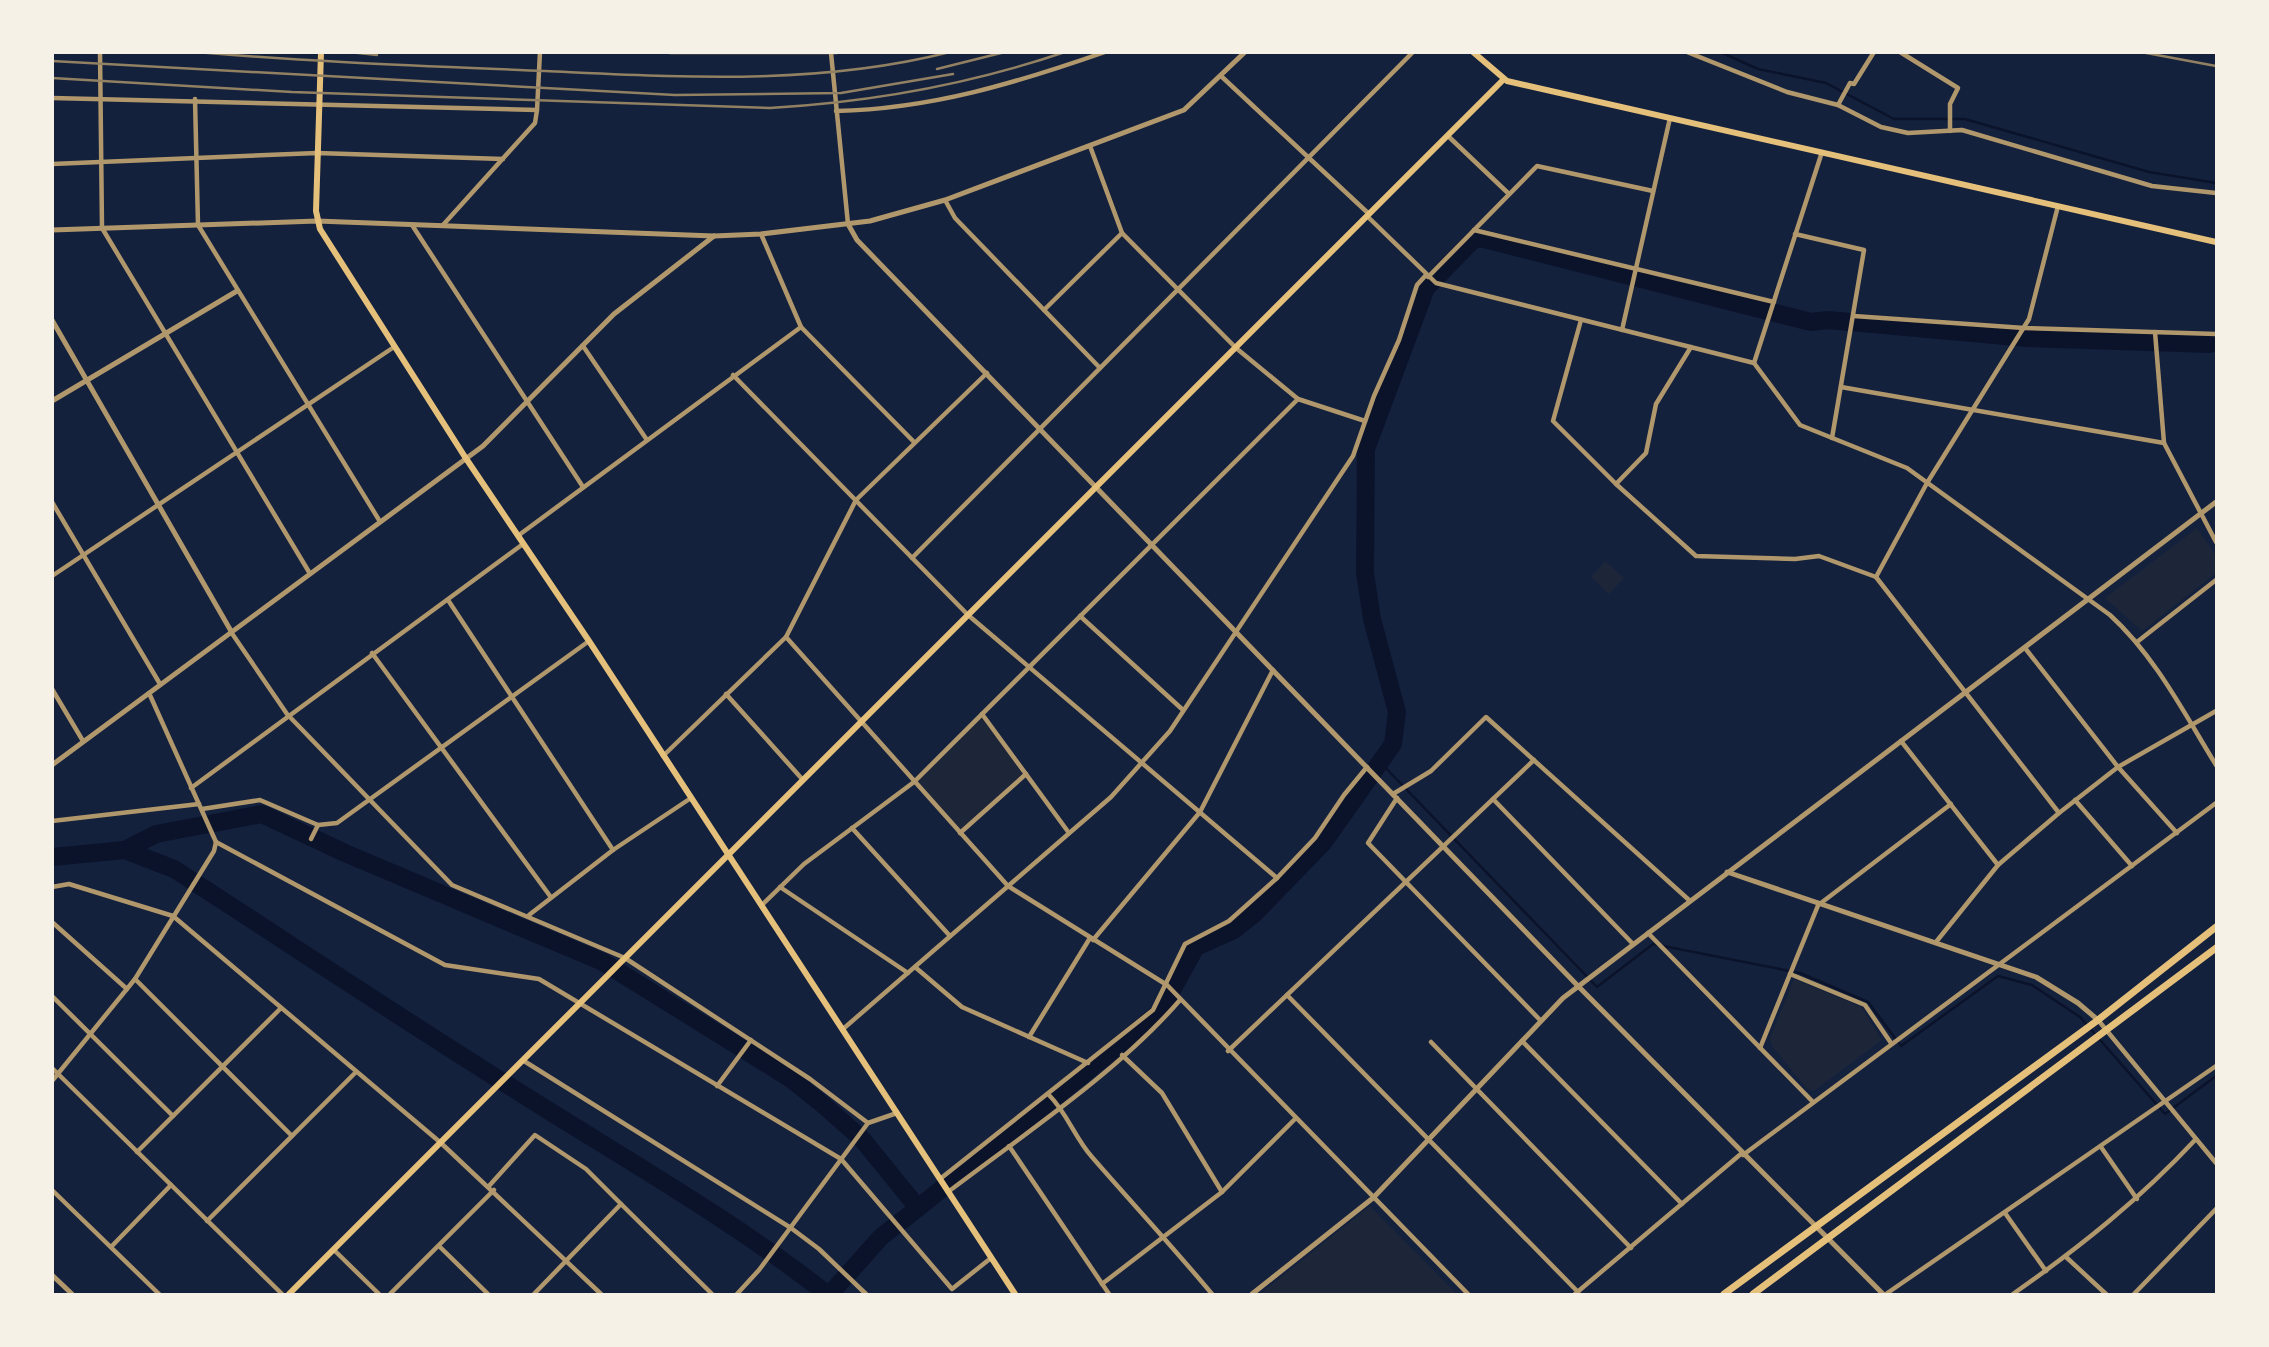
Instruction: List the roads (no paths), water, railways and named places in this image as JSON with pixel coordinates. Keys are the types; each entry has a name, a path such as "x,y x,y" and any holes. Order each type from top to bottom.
{"highway":[{"path":"1724,1294 2098,1020 2217,927"},
{"path":"1753,1294 2217,948"}],"main road":[{"path":"321,52 317,221 465,457 589,641 1015,1294"},
{"path":"1473,52 1503,79 2217,242"},
{"path":"289,1294 1503,79"}],"street":[{"path":"100,52 102,228 309,572"},
{"path":"443,225 537,120 540,52"},
{"path":"670,52 837,52"},
{"path":"836,111 903,107 949,100 1016,83 1105,52"},
{"path":"52,230 317,221 714,236 761,234 849,224 945,200 1184,110 1245,52"},
{"path":"912,558 1413,52"},
{"path":"1686,52 1787,92 1838,105 1881,127 1908,133 1962,130 2152,186 2217,193"},
{"path":"1838,105 1874,52"},
{"path":"1900,52 1958,88 1950,104 1950,131"},
{"path":"831,53 849,224 857,240 988,372 1578,986 1814,1227 1884,1294 2217,1066"},
{"path":"1221,76 1436,283 1754,363 1800,425 1906,468 2089,599 2137,642 2216,763"},
{"path":"52,97 537,110"},
{"path":"195,99 198,225 379,520"},
{"path":"1622,330 1670,118"},
{"path":"1448,136 1509,194"},
{"path":"1090,146 1122,233 1236,348 1298,399 1365,421"},
{"path":"1754,363 1822,152"},
{"path":"52,164 317,153 503,159"},
{"path":"842,1029 1111,797 1142,764 1183,710 1353,456 1399,340 1417,285 1537,166 1653,191"},
{"path":"945,200 955,218 1100,368"},
{"path":"1876,577 1927,483 2024,328 2058,205"},
{"path":"411,224 583,488"},
{"path":"1474,230 1774,302"},
{"path":"1044,310 1122,233"},
{"path":"761,234 802,327 914,442"},
{"path":"1796,234 1864,250 1832,438"},
{"path":"52,765 379,520 483,446 614,314 714,236"},
{"path":"52,401 237,291"},
{"path":"1854,316 2024,328 2217,334"},
{"path":"52,320 231,631 287,715 452,885 528,915 622,960 810,1079 868,1123"},
{"path":"1581,320 1553,421 1616,484 1696,556 1795,559 1819,556 1876,577 2059,813"},
{"path":"519,535 733,375 802,327"},
{"path":"2155,332 2164,443 2200,515 2217,542"},
{"path":"583,346 647,440"},
{"path":"52,576 394,347"},
{"path":"1616,484 1646,453 1656,404 1691,347"},
{"path":"663,755 786,637 856,500 988,372"},
{"path":"733,375 968,615 1277,878"},
{"path":"1841,387 2164,443"},
{"path":"762,905 804,864 914,782 1298,399"},
{"path":"52,502 160,684"},
{"path":"1252,1294 1373,1198 1541,1021 1578,986 2217,502"},
{"path":"191,788 524,543"},
{"path":"2137,642 2217,580"},
{"path":"448,600 613,849"},
{"path":"1080,617 1183,710"},
{"path":"786,637 1008,886 1167,985 1228,1051 1468,1294"},
{"path":"52,821 202,810 260,800 317,827 337,823 589,641"},
{"path":"2025,648 2118,766 2177,833"},
{"path":"372,653 550,896"},
{"path":"1030,1037 1092,939 1200,812 1273,670"},
{"path":"52,689 83,741"},
{"path":"149,693 216,842 445,965 539,979 841,1159 952,1289 991,1258"},
{"path":"726,694 803,780"},
{"path":"1936,943 1998,864 2059,813 2118,766 2217,711"},
{"path":"982,714 1069,833"},
{"path":"1541,1021 1368,843 1395,796 1431,771 1486,717 1689,900"},
{"path":"1901,741 1998,864"},
{"path":"1228,1051 1534,760"},
{"path":"940,1179 1153,1010 1185,944 1228,921 1277,878 1315,838 1367,767"},
{"path":"960,833 1026,774"},
{"path":"528,915 613,849 691,797"},
{"path":"1493,799 1633,944"},
{"path":"2075,800 2132,866"},
{"path":"1287,995 1577,1293 1743,1154 2217,803"},
{"path":"1760,1048 1820,903 1951,804"},
{"path":"311,839 317,827"},
{"path":"852,828 950,936"},
{"path":"52,1081 135,979 216,842"},
{"path":"1727,872 2036,977 2078,1003 2098,1020 2217,1163"},
{"path":"52,887 69,884 173,916 441,1143 494,1190 601,1294"},
{"path":"780,887 908,973"},
{"path":"52,922 127,989"},
{"path":"1647,932 1813,1102"},
{"path":"915,967 962,1007 1088,1063"},
{"path":"1790,974 1865,1005 1891,1043"},
{"path":"135,979 292,1136"},
{"path":"52,996 173,1116"},
{"path":"948,1192 1061,1107 1161,1022 1180,1000"},
{"path":"137,1152 281,1008"},
{"path":"1522,1041 1682,1204"},
{"path":"717,1086 749,1042"},
{"path":"1431,1042 1631,1248"},
{"path":"1122,1055 1162,1093 1222,1192"},
{"path":"524,1061 791,1228 819,1249 866,1294"},
{"path":"52,1069 282,1294"},
{"path":"207,1221 356,1072"},
{"path":"1049,1095 1061,1107 1090,1154 1166,1238 1212,1294"},
{"path":"737,1294 759,1270 868,1123 897,1113"},
{"path":"1102,1284 1166,1238 1222,1192 1295,1119"},
{"path":"489,1186 535,1135 586,1169 712,1294"},
{"path":"2013,1294 2066,1257 2137,1199 2196,1139"},
{"path":"1009,1146 1109,1294"},
{"path":"2101,1147 2137,1199"},
{"path":"111,1247 171,1185"},
{"path":"52,1190 159,1294"},
{"path":"390,1294 494,1190"},
{"path":"534,1294 621,1204"},
{"path":"2134,1294 2217,1209"},
{"path":"2005,1213 2046,1271"},
{"path":"439,1245 488,1294"},
{"path":"334,1250 379,1294"},
{"path":"2066,1257 2106,1294"},
{"path":"52,1275 72,1294"}],"waterway":[{"path":"1720,52 1758,69 1826,83 1894,119 1965,119 2149,172 2216,183"},
{"path":"125,850 156,834 262,814 345,853 603,962 791,1079 862,1139 918,1208 1160,1012 1196,947 1234,930 1254,914 1323,843 1393,744 1397,712 1372,619 1365,573 1366,449 1426,288 1476,237 1811,322 1828,320 2027,338 2210,344"},
{"path":"1381,763 1597,987 1653,944 1800,973 1868,1002 1901,1046 1998,976 2032,985 2080,1017 2165,1114 2216,1076"},
{"path":"52,857 125,850 174,869 435,1039 715,1215 827,1294"},
{"path":"830,1294 881,1237 918,1208"}],"railway":[{"path":"196,52 370,63 697,77 799,75 850,70 950,52"},
{"path":"349,52 377,55"},
{"path":"937,69 1005,52"},
{"path":"52,78 292,92 770,108 883,96 956,83 1065,52"},
{"path":"2141,52 2216,66"},
{"path":"52,61 675,95 841,93 953,74"}]}
